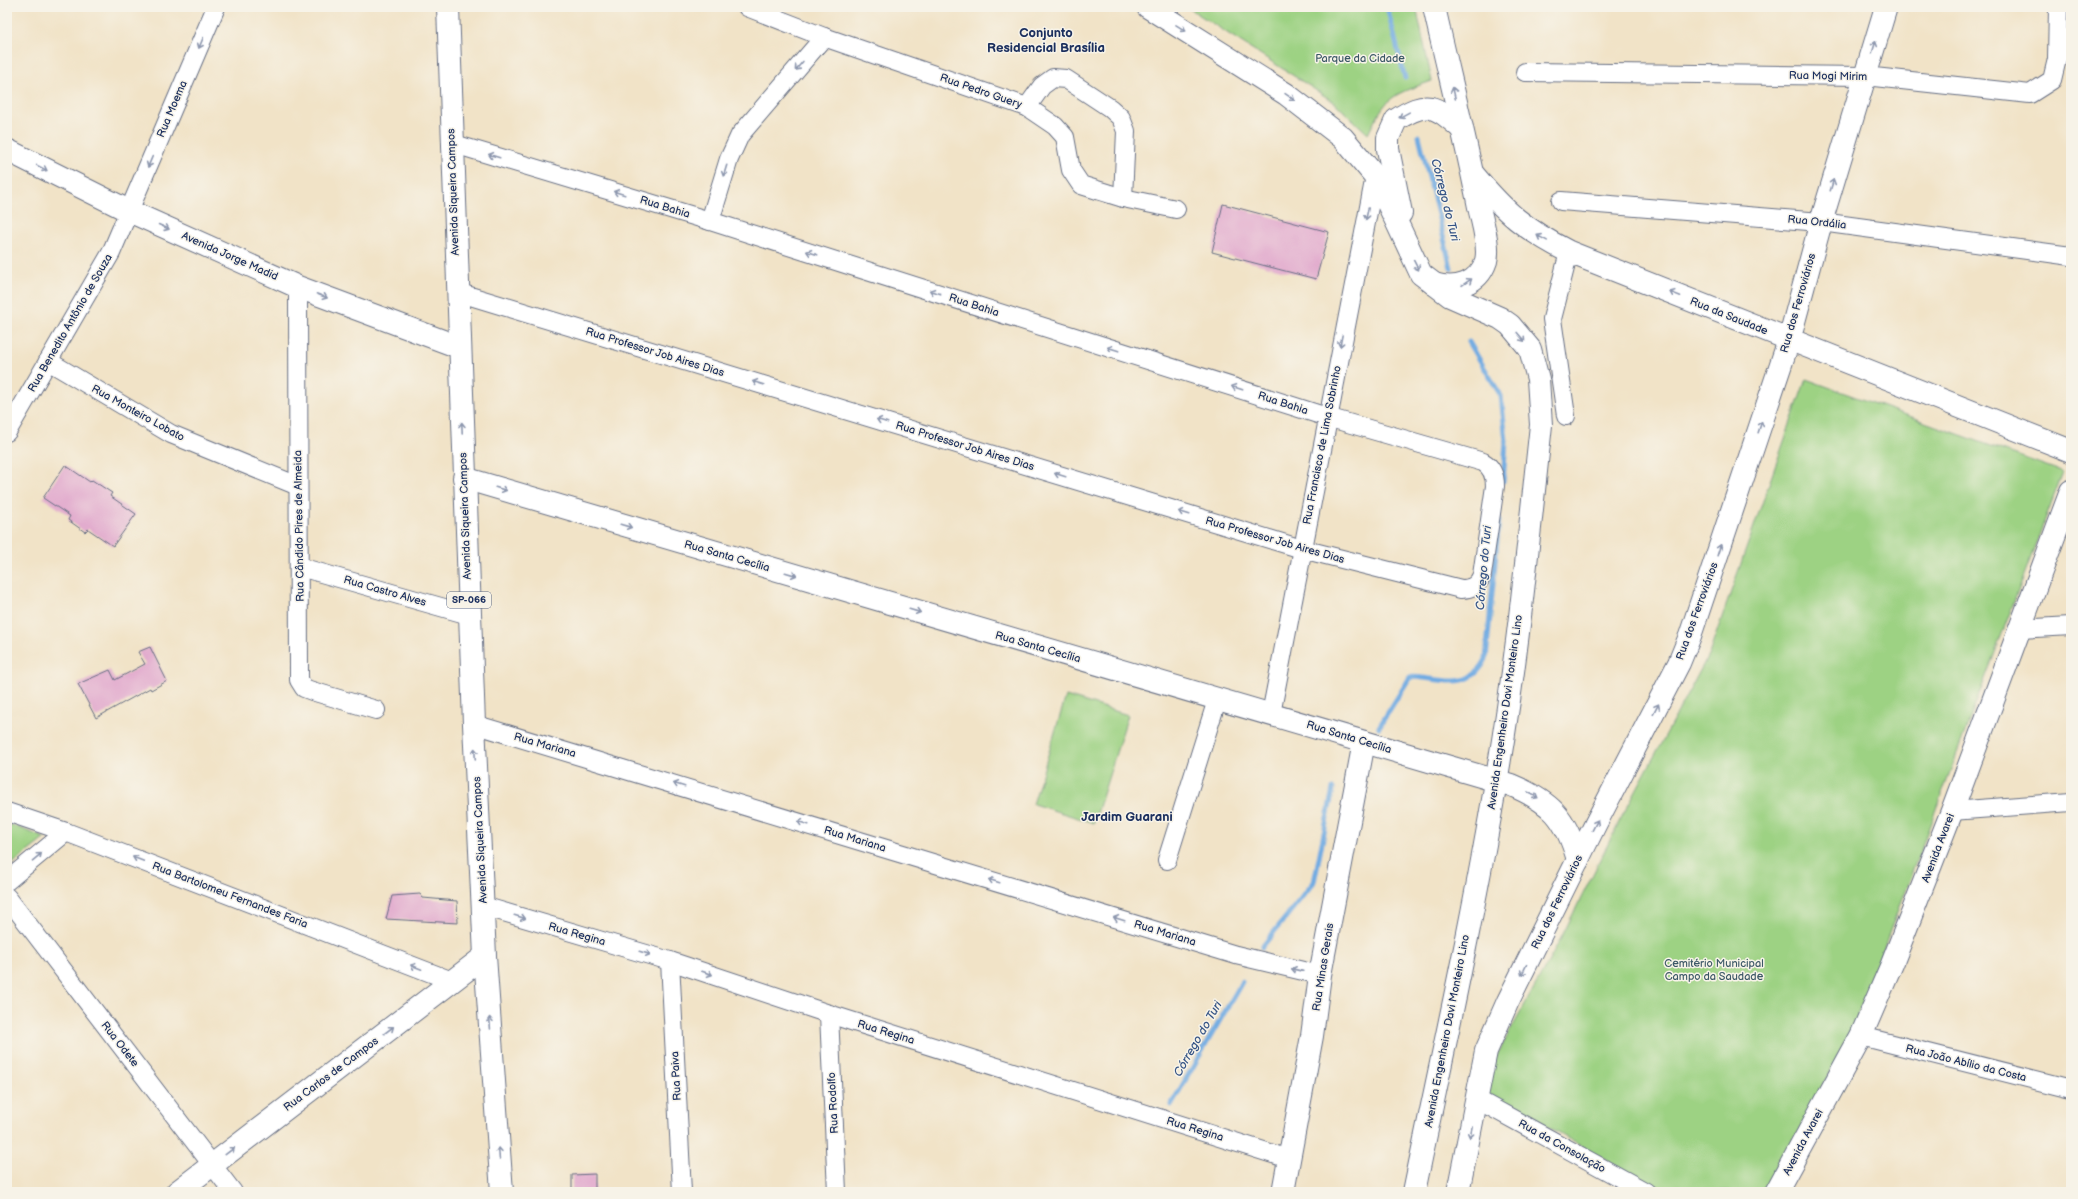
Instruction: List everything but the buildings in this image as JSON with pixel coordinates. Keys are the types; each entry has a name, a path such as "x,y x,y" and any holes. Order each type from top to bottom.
{"main road":[{"name":"Avenida Siqueira Campos","path":"448,7 451,143 474,724 485,956 502,1192"},
{"path":"1430,283 1445,287 1460,287 1472,279 1482,268 1486,260 1485,237 1474,175 1434,7"},
{"name":"Rua dos Ferroviários","path":"1458,1192 1478,1100 1486,1051 1508,1001 1649,722 1690,636 1789,340 1821,222 1886,7"},
{"name":"Avenida Engenheiro Davi Monteiro Lino","path":"1148,8 1286,94 1314,114 1343,138 1374,176 1421,274 1430,283 1450,296 1500,318 1510,325 1530,348 1538,378 1541,425 1524,588 1496,782 1414,1192"},
{"name":"Avenida Engenheiro Davi Monteiro Lino","path":"1407,243 1388,149 1390,129 1396,120 1422,107 1433,108 1462,129"},
{"name":"Avenida Jorge Madid","path":"7,150 129,211 298,287 459,347"},
{"name":"Rua da Saudade","path":"1474,175 1499,205 1520,224 1569,252 2071,451"},
{"name":"Rua Santa Cecília","path":"464,478 1217,700 1271,714 1528,792 1547,804 1567,828 1578,860"},
{"name":"Avenida Avarei","path":"1776,1192 1861,1036 1892,964 1952,811 2071,491"},
{"name":"Rua Minas Gerais","path":"1283,1192 1312,1036 1320,975 1364,742"},
{"name":"Rua Carlos de Campos","path":"177,1192 485,956"}],"street":[{"name":"Rua Moema","path":"129,211 216,7"},
{"name":"Rua Pedro Guery","path":"747,7 824,36 1028,107 1055,126 1065,136 1071,170 1081,185 1123,198 1176,209"},
{"name":"Rua Mogi Mirim","path":"1525,72 1866,76 2030,94 2052,80 2057,59 2058,7"},
{"path":"710,221 729,159 740,135 824,36"},
{"path":"1028,107 1042,86 1053,78 1066,79 1110,108 1121,118 1126,131 1123,198"},
{"name":"Rua Bahia","path":"451,143 710,221 1327,417 1483,462 1489,466 1493,472 1495,486 1482,575 1480,581 1475,586"},
{"name":"Rua Francisco de Lima Sobrinho","path":"1271,714 1374,176"},
{"name":"Rua Ordália","path":"1561,201 1821,222 2071,256"},
{"name":"Rua Benedito Antônio de Souza","path":"7,432 111,253 129,211"},
{"path":"1566,416 1552,319 1569,252"},
{"name":"Rua Cândido Pires de Almeida","path":"298,287 298,486 300,567 299,680 304,688 376,710"},
{"name":"Rua Professor Job Aires Dias","path":"457,292 1302,549 1461,589 1475,586"},
{"name":"Rua Monteiro Lobato","path":"48,361 171,434 298,486"},
{"name":"Rua Castro Alves","path":"300,567 469,614"},
{"path":"2020,629 2071,626"},
{"path":"1167,860 1217,700"},
{"name":"Rua Mariana","path":"474,724 1236,955 1320,975"},
{"path":"1952,811 2071,802"},
{"name":"Rua Bartolomeu Fernandes Faria","path":"7,812 66,832 452,981"},
{"path":"7,881 66,832"},
{"name":"Rua Odete","path":"7,897 233,1192"},
{"name":"Rua Regina","path":"483,906 670,960 829,1014 1289,1159"},
{"name":"Rua Paiva","path":"670,960 682,1192"},
{"name":"Rua Rodolfo","path":"829,1014 837,1192"},
{"name":"Rua João Abílio da Costa","path":"1861,1036 2071,1089"},
{"name":"Rua da Consolação","path":"1478,1100 1646,1192"}],"green space":[{"name":"Parque da Cidade","path":"1187,7 1416,7 1432,81 1392,98 1380,111 1368,134 1334,102"},
{"name":"Cemitério Municipal Campo da Saudade","path":"1806,379 2063,472 1853,1029 1766,1192 1661,1192 1518,1110 1485,1093 1497,1055 1556,948 1619,822 1709,654"},
{"path":"1066,696 1128,715 1094,823 1033,804"},
{"path":"7,823 45,838 7,868"}],"waterway":[{"name":"Córrego do Turi","path":"1387,7 1405,78"},
{"name":"Córrego do Turi","path":"1419,136 1451,268"},
{"name":"Córrego do Turi","path":"1469,342 1501,396 1506,441 1503,481"},
{"name":"Córrego do Turi","path":"1379,727 1410,677 1443,681 1462,680 1471,677 1479,670 1486,659 1499,519"},
{"name":"Córrego do Turi","path":"1262,947 1314,882 1333,789"},
{"name":"Córrego do Turi","path":"1171,1105 1242,982"}],"district":[{"name":"Conjunto Residencial Brasília","path":"1046,40"},
{"name":"Jardim Guarani","path":"1127,817"}]}
